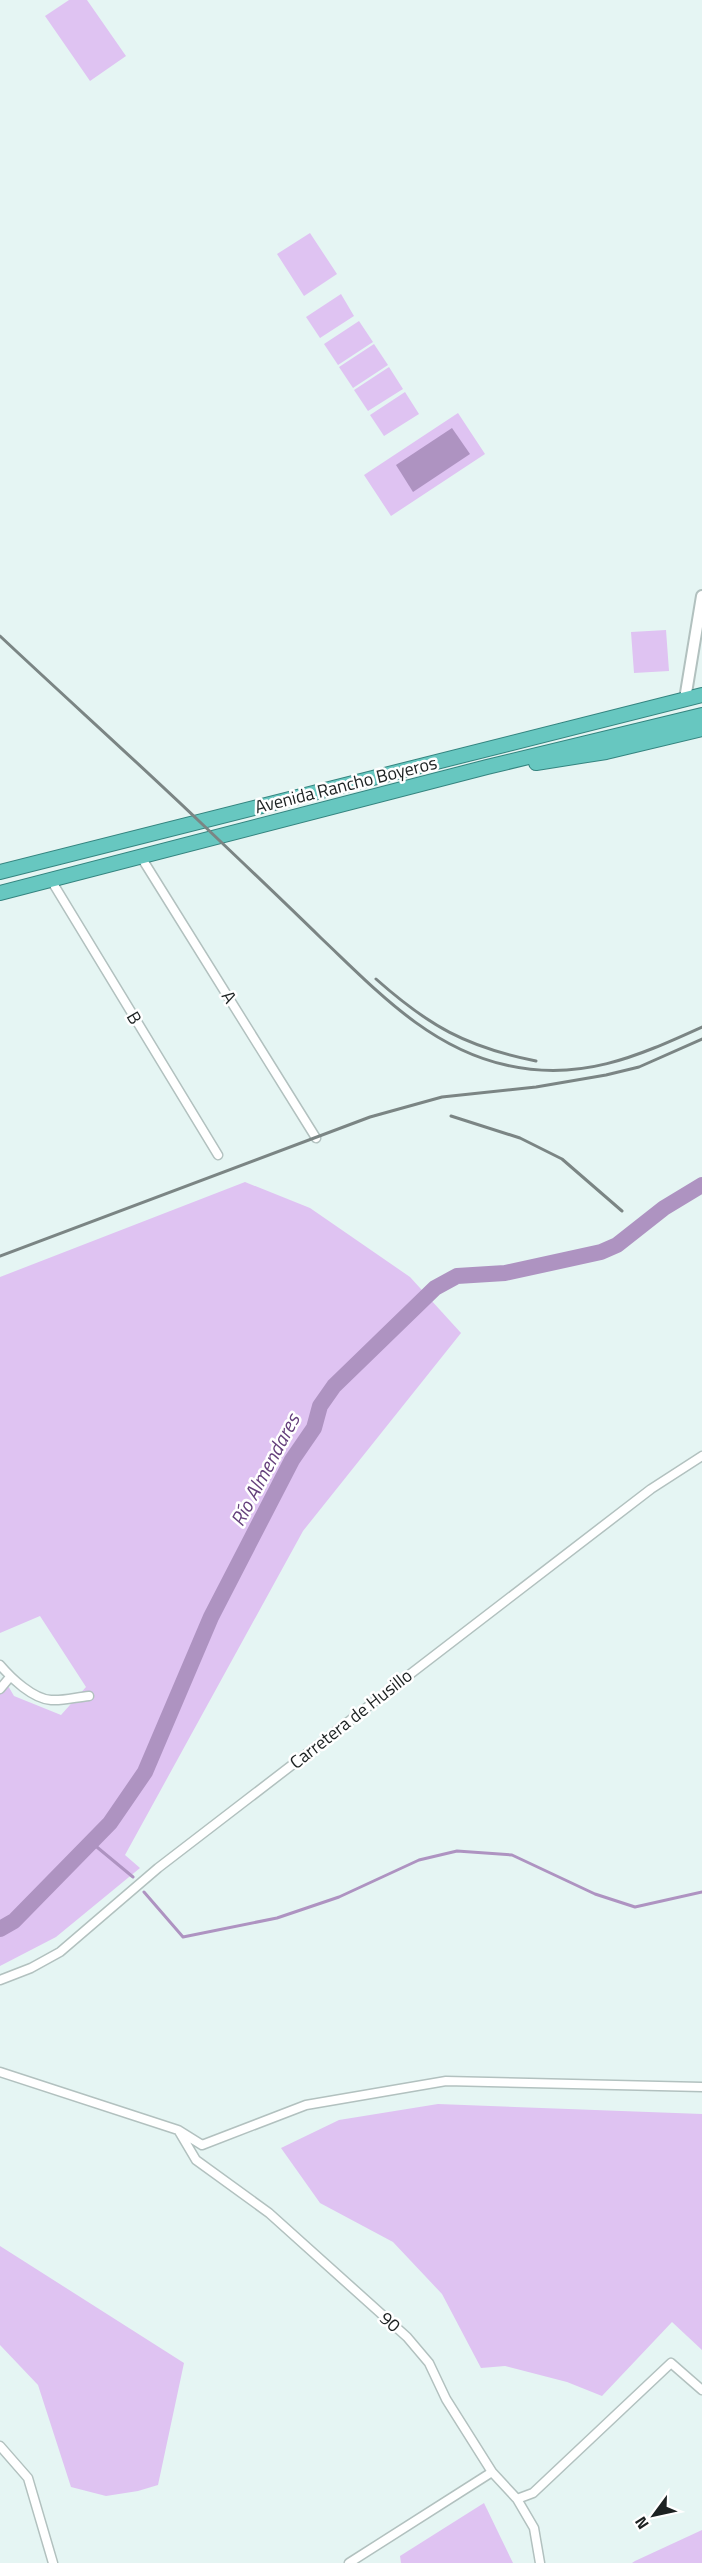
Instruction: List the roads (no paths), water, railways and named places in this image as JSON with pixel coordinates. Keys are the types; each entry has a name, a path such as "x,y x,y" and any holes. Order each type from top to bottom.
{"highway":[{"name":"Avenida Rancho Boyeros","path":"0,872 702,695"},
{"name":"Avenida Rancho Boyeros","path":"0,893 487,767 702,715"},
{"path":"487,767 606,752 702,729"}],"street":[{"path":"685,699 702,596"},
{"name":"A","path":"141,856 316,1138"},
{"name":"B","path":"51,880 218,1155"},
{"name":"Carretera de Husillo","path":"0,1980 31,1968 60,1952 158,1868 335,1731 651,1489 702,1456"},
{"path":"0,1665 10,1677 34,1694 49,1701 89,1696"},
{"path":"0,1689 10,1677"},
{"path":"0,2072 178,2130 202,2145 306,2105 446,2081 702,2087"},
{"name":"90","path":"178,2130 196,2160 269,2213 407,2337 429,2362 446,2399 492,2472 517,2499 534,2528 540,2563"},
{"path":"517,2499 533,2493 671,2363 702,2390"},
{"path":"0,2446 28,2478 53,2563"},
{"path":"349,2563 492,2472"}],"waterway":[{"name":"Río Almendares","path":"0,1929 14,1921 110,1823 145,1772 211,1617 292,1460 314,1428 320,1406 334,1386 435,1288 457,1276 505,1273 601,1252 617,1245 664,1208 702,1185"},
{"path":"92,1843 133,1877"},
{"path":"144,1892 183,1937 277,1918 339,1897 419,1860 457,1851 512,1855 595,1894 635,1907 702,1892"}],"railway":[{"path":"0,636 175,798 383,997 405,1015 452,1045 478,1057 506,1065 559,1070 607,1064 654,1048 702,1027"},
{"path":"376,979 414,1010 450,1032 489,1049 536,1061"},
{"path":"0,1256 370,1117 442,1097 536,1087 606,1075 639,1067 702,1039"},
{"path":"451,1116 520,1138 562,1159 622,1211"}]}
